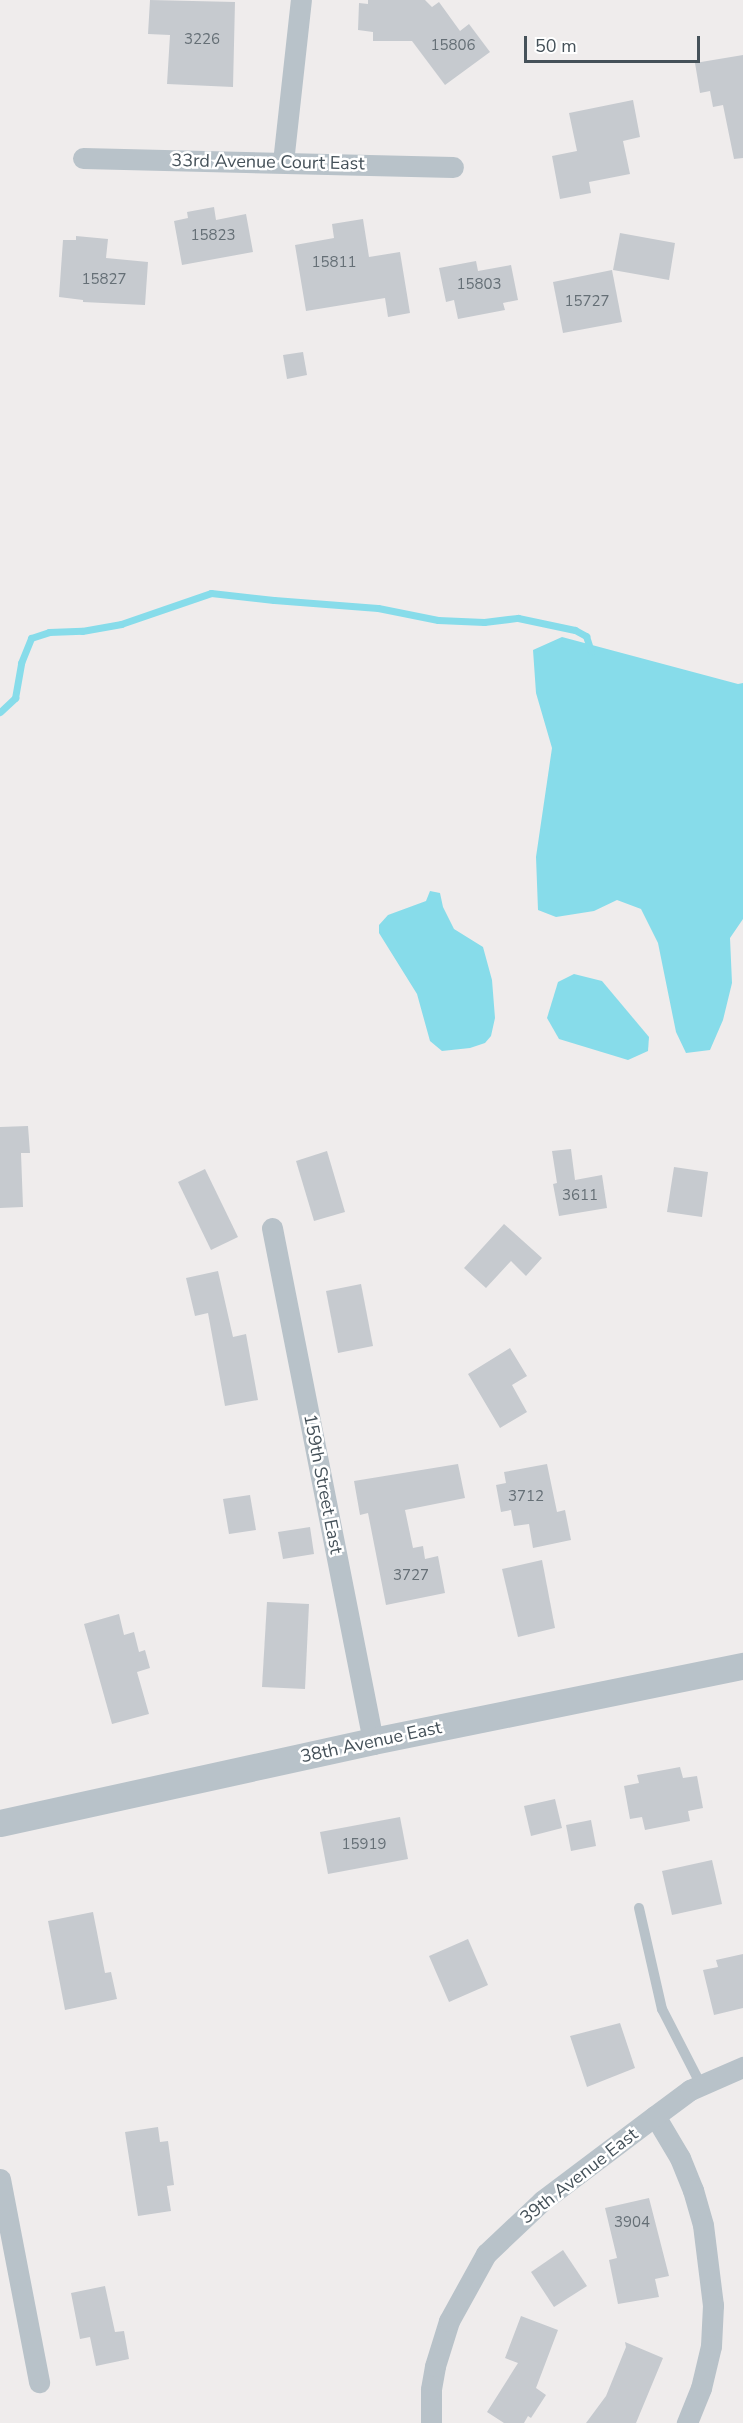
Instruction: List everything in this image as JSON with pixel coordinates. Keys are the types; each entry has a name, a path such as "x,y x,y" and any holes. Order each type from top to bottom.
{"street":[{"path":"283,162 301,0"},
{"name":"33rd Avenue Court East","path":"83,158 453,167"},
{"name":"159th Street East","path":"272,1228 373,1741"},
{"name":"38th Avenue East","path":"0,1822 373,1741 743,1666"},
{"name":"39th Avenue East","path":"431,2423 431,2390 435,2366 449,2321 486,2254 542,2201 655,2116 701,2085 743,2067"},
{"path":"655,2116 680,2158 693,2190 703,2225 713,2305 711,2346 701,2388 687,2423"},
{"path":"0,2179 39,2382"}],"lane":[{"path":"639,1908 662,2009 701,2085"}],"water":[{"path":"562,637 738,684 743,683 743,919 730,938 732,983 723,1020 710,1050 686,1053 676,1032 658,943 641,909 617,900 594,911 556,917 538,910 536,857 552,748 536,693 533,650"},
{"path":"430,891 440,893 443,907 454,929 483,947 492,980 495,1018 491,1036 485,1043 470,1048 442,1051 430,1041 417,994 379,933 379,925 388,915 426,901"},
{"path":"574,974 602,981 649,1037 648,1051 628,1060 559,1039 547,1018 558,982"}],"building":[{"path":"150,0 235,2 233,87 167,84 170,35 148,34"},
{"path":"368,0 425,0 432,7 439,2 460,31 469,24 490,52 445,85 412,41 373,41 373,32 358,30 359,3 368,4"},
{"path":"743,55 743,158 734,159 723,105 713,107 710,91 700,93 695,63"},
{"path":"633,100 640,137 623,141 630,174 589,182 591,193 560,199 552,156 577,151 569,113"},
{"path":"214,207 216,220 246,214 253,252 182,265 174,221 188,218 187,212"},
{"path":"363,219 369,257 400,252 410,313 388,317 385,298 306,311 295,245 334,238 332,224"},
{"path":"620,233 675,243 669,280 613,270"},
{"path":"76,236 108,239 106,258 148,262 145,305 83,302 83,300 59,297 63,240 76,240"},
{"path":"476,261 478,271 511,265 518,300 503,303 505,310 458,319 454,300 446,302 439,268"},
{"path":"612,270 622,322 563,333 553,282"},
{"path":"303,352 307,375 287,379 283,355"},
{"path":"28,1126 30,1153 21,1153 23,1207 0,1208 0,1127"},
{"path":"571,1149 575,1180 602,1175 607,1208 559,1216 553,1184 557,1183 552,1151"},
{"path":"327,1151 345,1212 314,1221 296,1161"},
{"path":"674,1167 708,1172 702,1217 667,1212"},
{"path":"205,1169 238,1237 211,1250 178,1182"},
{"path":"504,1224 542,1258 526,1276 511,1261 486,1288 464,1268"},
{"path":"218,1271 233,1337 246,1334 258,1400 225,1406 208,1313 195,1316 186,1278"},
{"path":"361,1284 373,1346 338,1353 326,1291"},
{"path":"510,1348 527,1376 512,1385 527,1412 500,1428 468,1374"},
{"path":"458,1464 465,1498 405,1510 413,1548 423,1546 425,1559 438,1556 445,1593 386,1605 368,1513 360,1515 354,1481"},
{"path":"547,1464 557,1512 565,1510 571,1540 533,1548 529,1524 514,1526 511,1510 501,1512 496,1485 506,1483 504,1472"},
{"path":"250,1495 256,1530 229,1534 223,1499"},
{"path":"310,1527 314,1554 283,1559 278,1532"},
{"path":"542,1560 555,1628 518,1637 502,1569"},
{"path":"267,1602 309,1604 305,1689 262,1687"},
{"path":"119,1614 124,1635 134,1632 139,1652 145,1650 150,1668 137,1672 149,1714 112,1724 84,1624"},
{"path":"680,1767 683,1778 697,1776 703,1808 688,1811 690,1821 645,1830 642,1817 630,1819 624,1786 639,1783 637,1775"},
{"path":"555,1799 562,1828 531,1836 524,1806"},
{"path":"400,1817 408,1859 328,1874 320,1832"},
{"path":"591,1820 596,1846 571,1851 566,1825"},
{"path":"712,1860 722,1904 672,1915 662,1871"},
{"path":"93,1912 105,1973 111,1972 117,1999 65,2010 48,1921"},
{"path":"468,1939 488,1985 449,2002 429,1956"},
{"path":"743,1954 743,2008 714,2015 703,1970 718,1967 716,1960"},
{"path":"620,2023 635,2068 587,2087 570,2036"},
{"path":"158,2127 160,2142 168,2141 174,2185 167,2186 171,2211 138,2216 125,2132"},
{"path":"649,2198 669,2276 655,2279 659,2297 618,2304 609,2260 617,2258 605,2208"},
{"path":"563,2250 587,2286 554,2307 531,2272"},
{"path":"105,2286 115,2332 124,2331 129,2359 96,2366 90,2337 80,2339 71,2293"},
{"path":"521,2316 558,2330 536,2388 546,2395 531,2418 528,2416 524,2423 504,2423 487,2412 518,2363 505,2358"},
{"path":"625,2342 663,2358 636,2423 586,2423 606,2396 626,2347"}],"waterway":[{"path":"0,712 15,698 21,663 31,638 49,632 82,631 121,624 211,593 378,608 438,620 484,622 518,618 575,630 586,636 591,651"}]}
